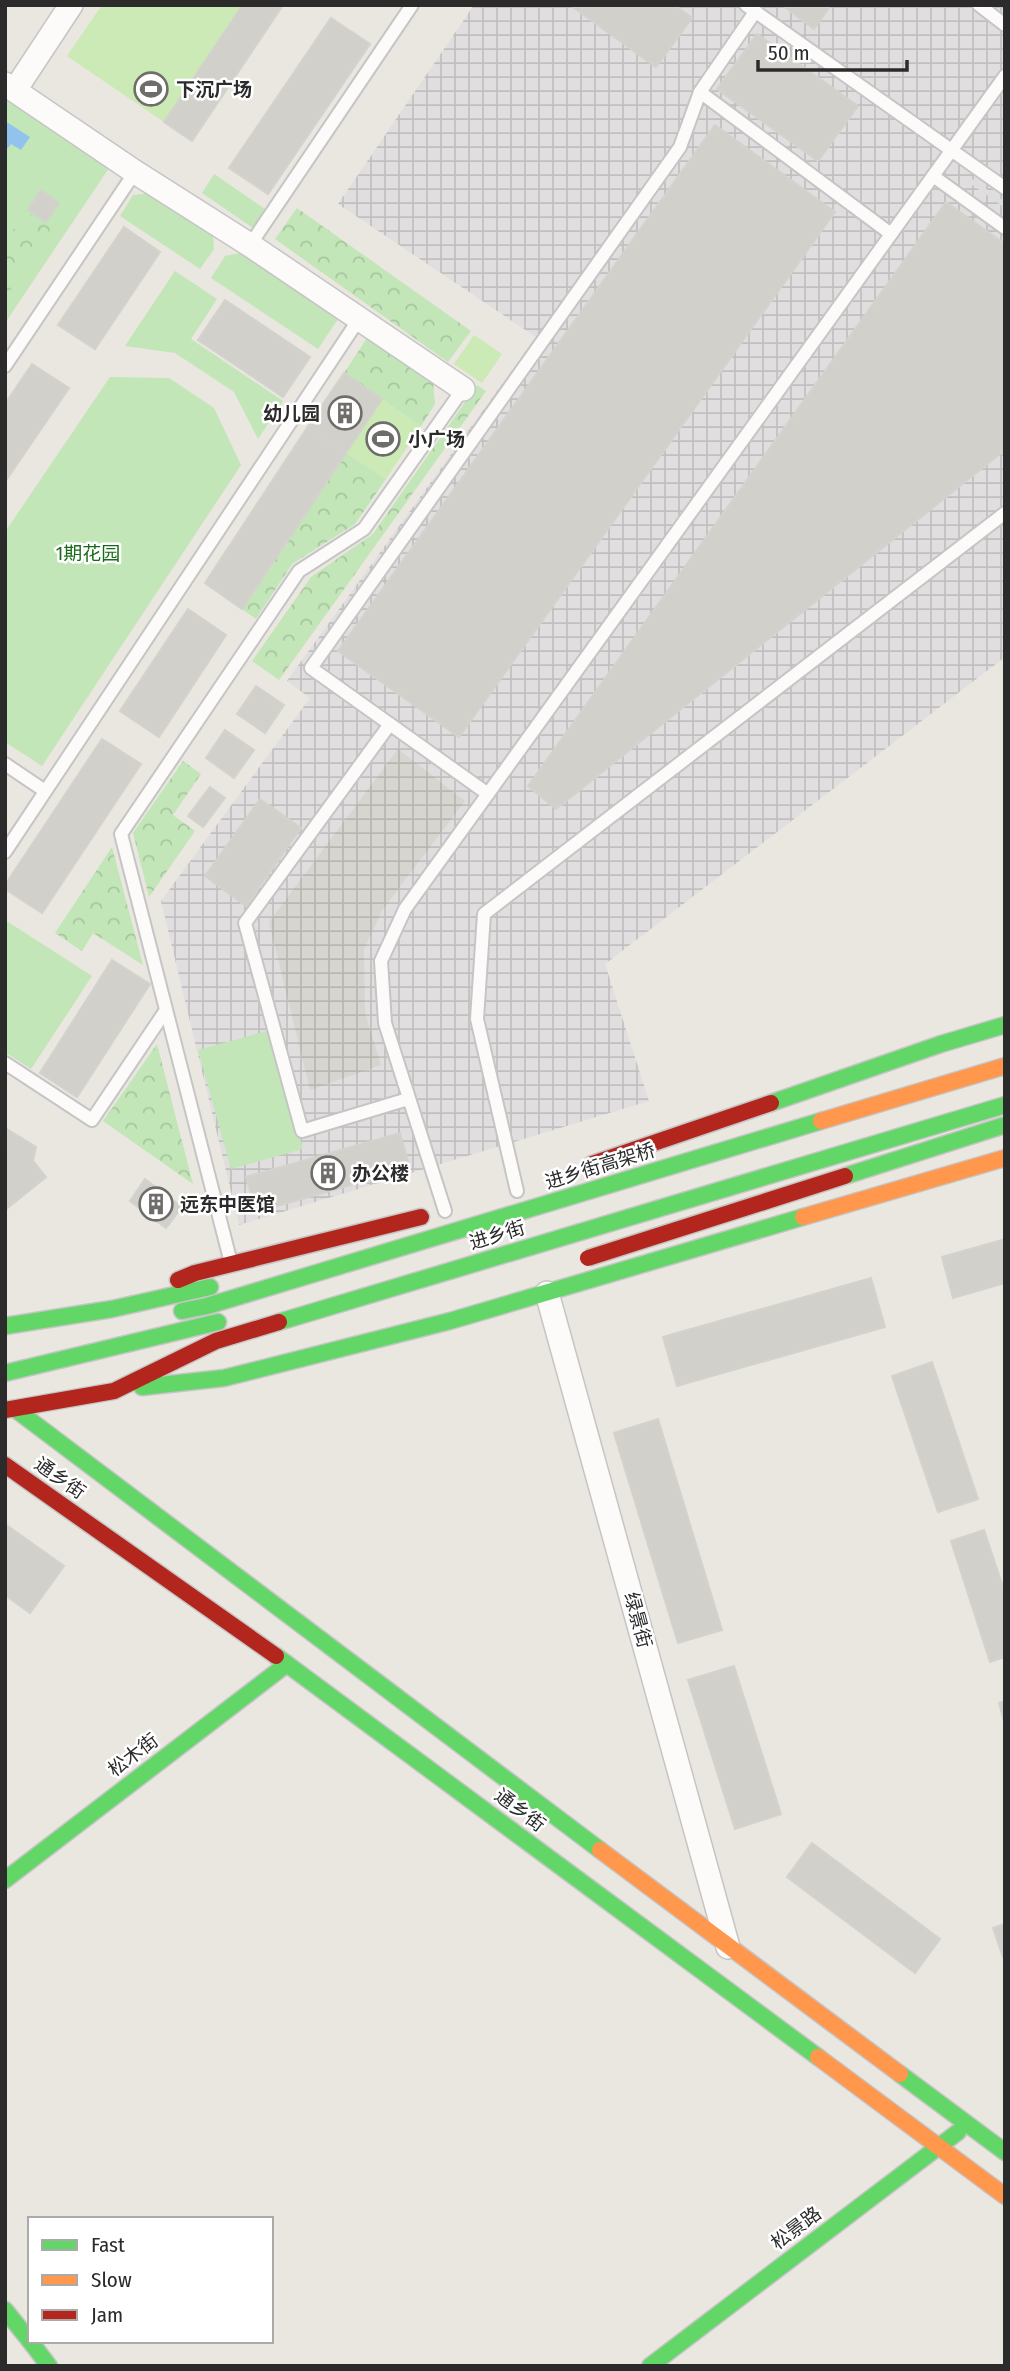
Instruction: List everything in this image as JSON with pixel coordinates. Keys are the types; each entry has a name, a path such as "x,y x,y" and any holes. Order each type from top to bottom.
{"main road":[{"path":"581,1168 941,1044 1005,1025"},
{"path":"941,1044 947,1062"},
{"name":"进乡街","path":"5,1326 113,1309 431,1230 1005,1054"},
{"name":"进乡街高架桥","path":"168,1314 208,1306 1005,1066"},
{"name":"进乡街","path":"8,1407 114,1391 216,1341 1005,1105"},
{"path":"962,1118 975,1167"},
{"path":"581,1260 1005,1125"},
{"path":"114,1391 224,1377 450,1321 1005,1158"},
{"path":"113,1309 195,1273 451,1209"},
{"path":"5,1373 238,1316"},
{"path":"259,1367 388,1321"},
{"path":"5,1335 75,1331"},
{"name":"通乡街","path":"8,1407 1005,2152"},
{"name":"通乡街","path":"5,1465 287,1664 1005,2196"},
{"name":"松木街","path":"5,1880 287,1664"},
{"name":"松景路","path":"650,2366 968,2124"},
{"path":"5,2310 28,2339"},
{"path":"32,2343 49,2366"}],"street":[{"path":"71,5 10,87 135,173 250,245 463,389"},
{"name":"绿景街","path":"547,1293 728,1947"}],"lane":[{"path":"250,245 412,5"},
{"path":"979,5 1005,25"},
{"path":"488,794 311,668 680,147 700,92 751,9 1005,188"},
{"path":"451,1209 408,1099 385,1023 381,961 405,909 1005,76"},
{"path":"700,92 891,234"},
{"path":"5,366 135,173"},
{"path":"933,176 1005,228"},
{"path":"5,852 359,319"},
{"path":"231,1264 121,834 299,571 364,529 463,389"},
{"path":"517,1190 477,1019 484,915 1005,513"},
{"path":"390,724 244,923 302,1131 408,1099"},
{"path":"5,764 46,791"},
{"path":"5,1063 92,1120 166,1010"}],"shaded area":[{"path":"474,5 1005,5 1005,657 605,964 649,1101 239,1225 161,901 310,698 287,681 536,337 338,204"},
{"path":"398,749 465,801 383,909 364,949 365,1013 381,1065 310,1090 269,922"}],"green space":[{"name":"下沉广场","path":"102,5 240,5 240,9 164,122 67,56"},
{"path":"5,98 109,168 5,323"},
{"path":"214,174 265,209 253,228 202,193"},
{"path":"150,193 213,235 214,249 200,269 120,216 133,195"},
{"path":"297,208 471,331 448,362 275,239"},
{"path":"26,211 52,229 5,298 5,242"},
{"path":"240,253 338,319 318,349 211,278 225,256"},
{"path":"175,271 217,299 191,339 283,401 258,439 234,392 175,353 125,346"},
{"name":"小广场","path":"474,335 502,354 482,383 454,364"},
{"path":"367,338 433,383 435,404 421,426 344,373"},
{"name":"1期花园","path":"110,377 169,378 214,408 241,465 42,766 5,742 5,532"},
{"path":"477,385 486,391 279,680 252,661 311,577 373,534"},
{"name":"小广场","path":"382,399 421,426 386,479 346,453"},
{"path":"346,453 386,479 355,524 292,564 256,619 242,609"},
{"path":"183,761 201,774 173,815 195,831 149,897 133,833"},
{"path":"112,847 143,965 93,933 82,951 55,933"},
{"path":"5,920 92,976 31,1069 5,1052"},
{"path":"270,1030 303,1149 231,1169 198,1050"},
{"path":"157,1044 193,1184 103,1121"}],"water":[{"path":"5,121 30,137 21,150 11,144 5,148"}],"building":[{"path":"240,5 283,5 192,141 164,122 240,9"},
{"path":"570,5 674,5 692,18 656,67"},
{"path":"782,5 831,5 814,29"},
{"path":"331,18 370,44 268,194 229,168"},
{"path":"757,34 858,106 818,161 717,89"},
{"path":"715,125 835,212 459,737 338,651"},
{"path":"41,190 59,203 46,222 28,210"},
{"path":"946,202 1005,244 1005,450 556,809 528,786"},
{"path":"124,227 160,252 95,349 58,325"},
{"path":"225,300 310,357 283,397 198,340"},
{"path":"32,364 69,388 5,482 5,404"},
{"name":"幼儿园","path":"344,373 382,399 346,453 307,428"},
{"path":"307,428 346,453 242,609 205,583"},
{"path":"188,609 226,635 159,737 120,711"},
{"path":"256,686 284,705 265,733 237,714"},
{"path":"225,730 254,750 234,778 206,758"},
{"path":"102,739 141,764 42,913 5,889 5,885"},
{"path":"210,787 225,798 203,827 188,816"},
{"path":"260,799 301,828 246,906 205,876"},
{"path":"112,960 150,984 77,1097 40,1073"},
{"path":"7,1129 36,1147 33,1161 46,1177 5,1210"},
{"name":"办公楼","path":"400,1133 410,1168 256,1212 246,1177"},
{"name":"远东中医馆","path":"145,1179 182,1207 166,1228 130,1201"},
{"path":"1005,1239 1005,1283 953,1298 942,1257"},
{"path":"871,1278 885,1327 677,1386 663,1337"},
{"path":"932,1362 978,1499 938,1512 892,1376"},
{"path":"658,1419 722,1630 678,1643 614,1433"},
{"path":"5,1524 64,1566 30,1613 5,1595"},
{"path":"984,1530 1005,1593 1005,1657 990,1662 951,1541"},
{"path":"734,1666 781,1814 735,1829 688,1680"},
{"path":"1005,1701 1005,1725 999,1703"},
{"path":"812,1843 940,1939 915,1973 787,1877"},
{"path":"1005,1924 1005,1963 993,1928"}],"railway":[{"path":"968,179 1005,205"}],"traffic: fast":[{"path":"771,1103 941,1044 1005,1025"},
{"path":"279,1322 1005,1105"},
{"path":"182,1311 207,1306 821,1121"},
{"path":"845,1176 1005,1125"},
{"path":"142,1387 224,1378 450,1321 803,1217"},
{"path":"5,1326 112,1309 210,1287"},
{"path":"5,1373 218,1322"},
{"path":"15,1409 600,1850"},
{"path":"276,1656 818,2057"},
{"path":"5,1880 287,1664"},
{"path":"900,2074 1005,2152"},
{"path":"650,2366 958,2132"},
{"path":"5,2310 28,2339"},
{"path":"32,2343 49,2366"}],"traffic: slow":[{"path":"821,1121 1005,1066"},
{"path":"803,1217 1005,1158"},
{"path":"600,1850 900,2074"},
{"path":"818,2057 1005,2196"}],"traffic: jam":[{"path":"592,1164 771,1103"},
{"path":"588,1258 845,1176"},
{"path":"178,1280 195,1273 421,1217"},
{"path":"5,1410 114,1391 216,1341 279,1322"},
{"path":"5,1465 276,1656"}],"place":[{"name":"下沉广场","path":"151,89"},
{"name":"幼儿园","path":"345,413"},
{"name":"小广场","path":"383,439"},
{"name":"办公楼","path":"328,1173"},
{"name":"远东中医馆","path":"156,1204"}]}
